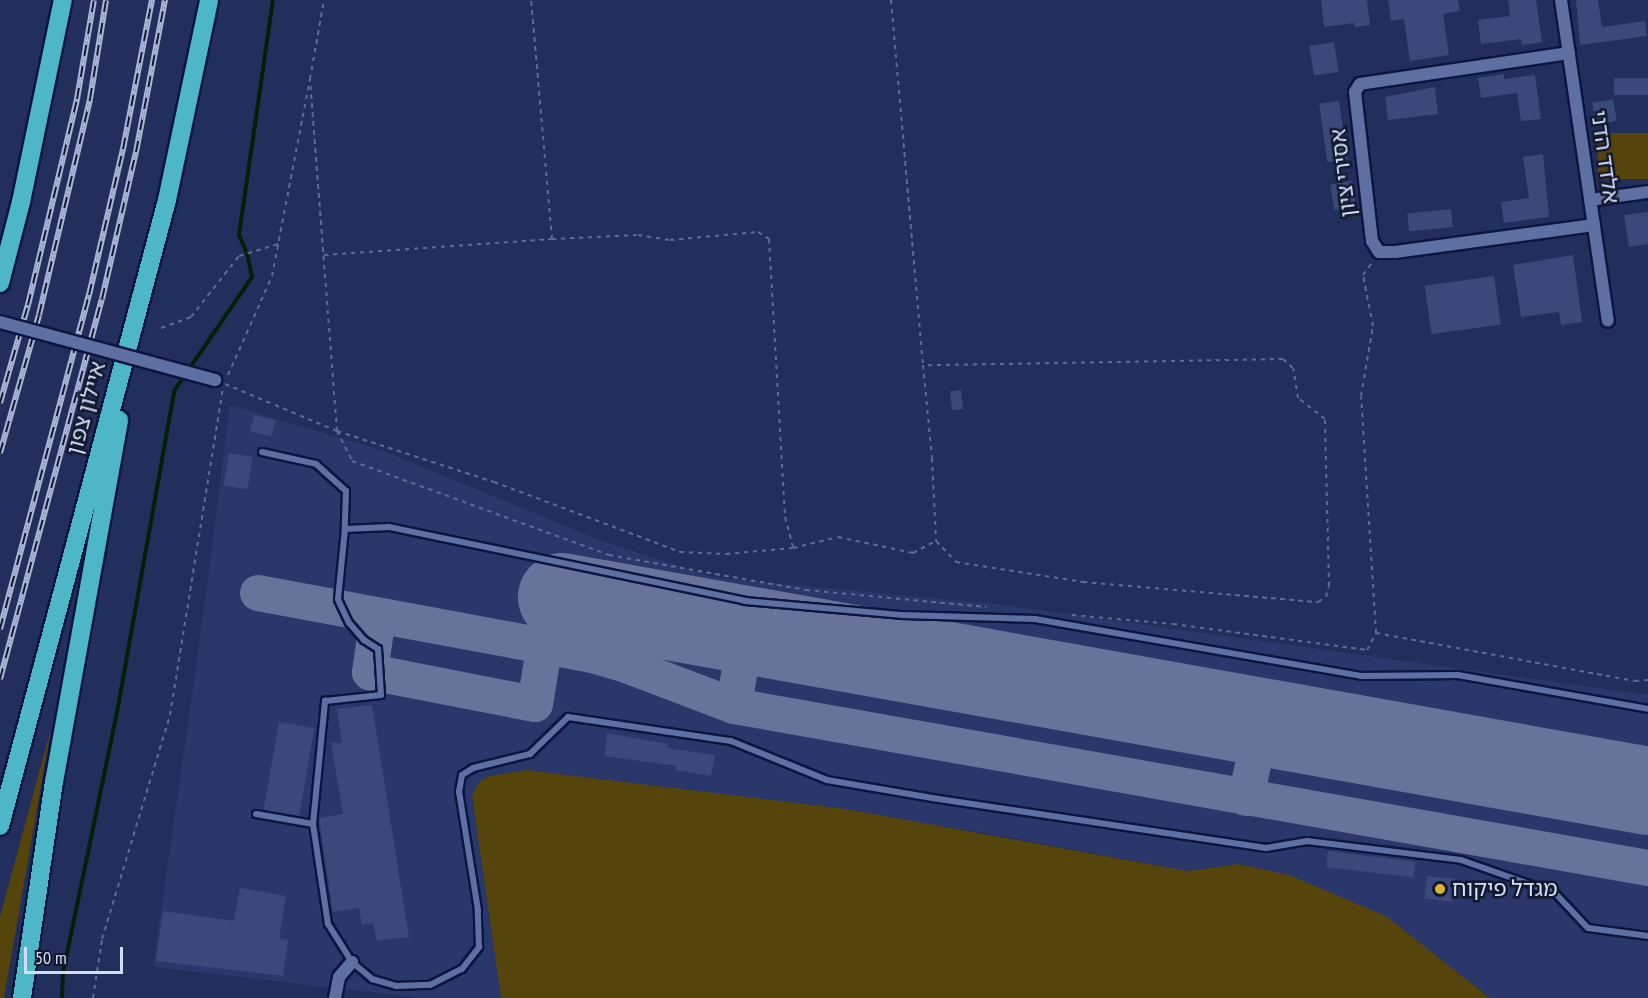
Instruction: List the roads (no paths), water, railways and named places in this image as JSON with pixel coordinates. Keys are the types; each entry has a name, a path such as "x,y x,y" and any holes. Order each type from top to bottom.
{"highway":[{"path":"0,283 21,202 63,0"},
{"name":"איילון צפון","path":"0,826 167,201 209,0"},
{"path":"22,998 54,782 141,299"}],"street":[{"name":"אלדד הדני","path":"1561,0 1608,321"},
{"name":"אסירי ציון","path":"1569,53 1360,84 1354,92 1372,241 1379,252 1594,225"},
{"path":"1590,200 1648,192"},
{"path":"0,322 220,381"},
{"path":"335,998 339,977 352,962"}],"lane":[{"path":"262,452 316,464 346,491 345,529 338,599 349,623 364,640 378,649 381,695 325,701 313,824 328,924 352,962 372,979 396,986 430,985 462,969 479,947 478,910 459,792 462,775 473,768 530,754 568,717 730,741 827,780 932,798 1266,848 1307,841 1461,860 1555,893 1588,928 1648,936"},
{"path":"345,529 389,527 745,601 903,615 1035,619 1361,676 1458,675 1648,709"},
{"path":"256,814 313,824"}],"waterway":[{"path":"62,998 63,973 116,718 174,391 252,277 247,253 239,235 273,0"}],"railway":[{"path":"0,403 28,305 77,99 94,0"},
{"path":"0,453 39,315 90,99 106,0"},
{"path":"0,629 89,295 123,149 152,0"},
{"path":"0,679 102,299 136,152 165,0"}],"place":[{"name":"מגדל פיקוח","path":"1440,889"}]}
